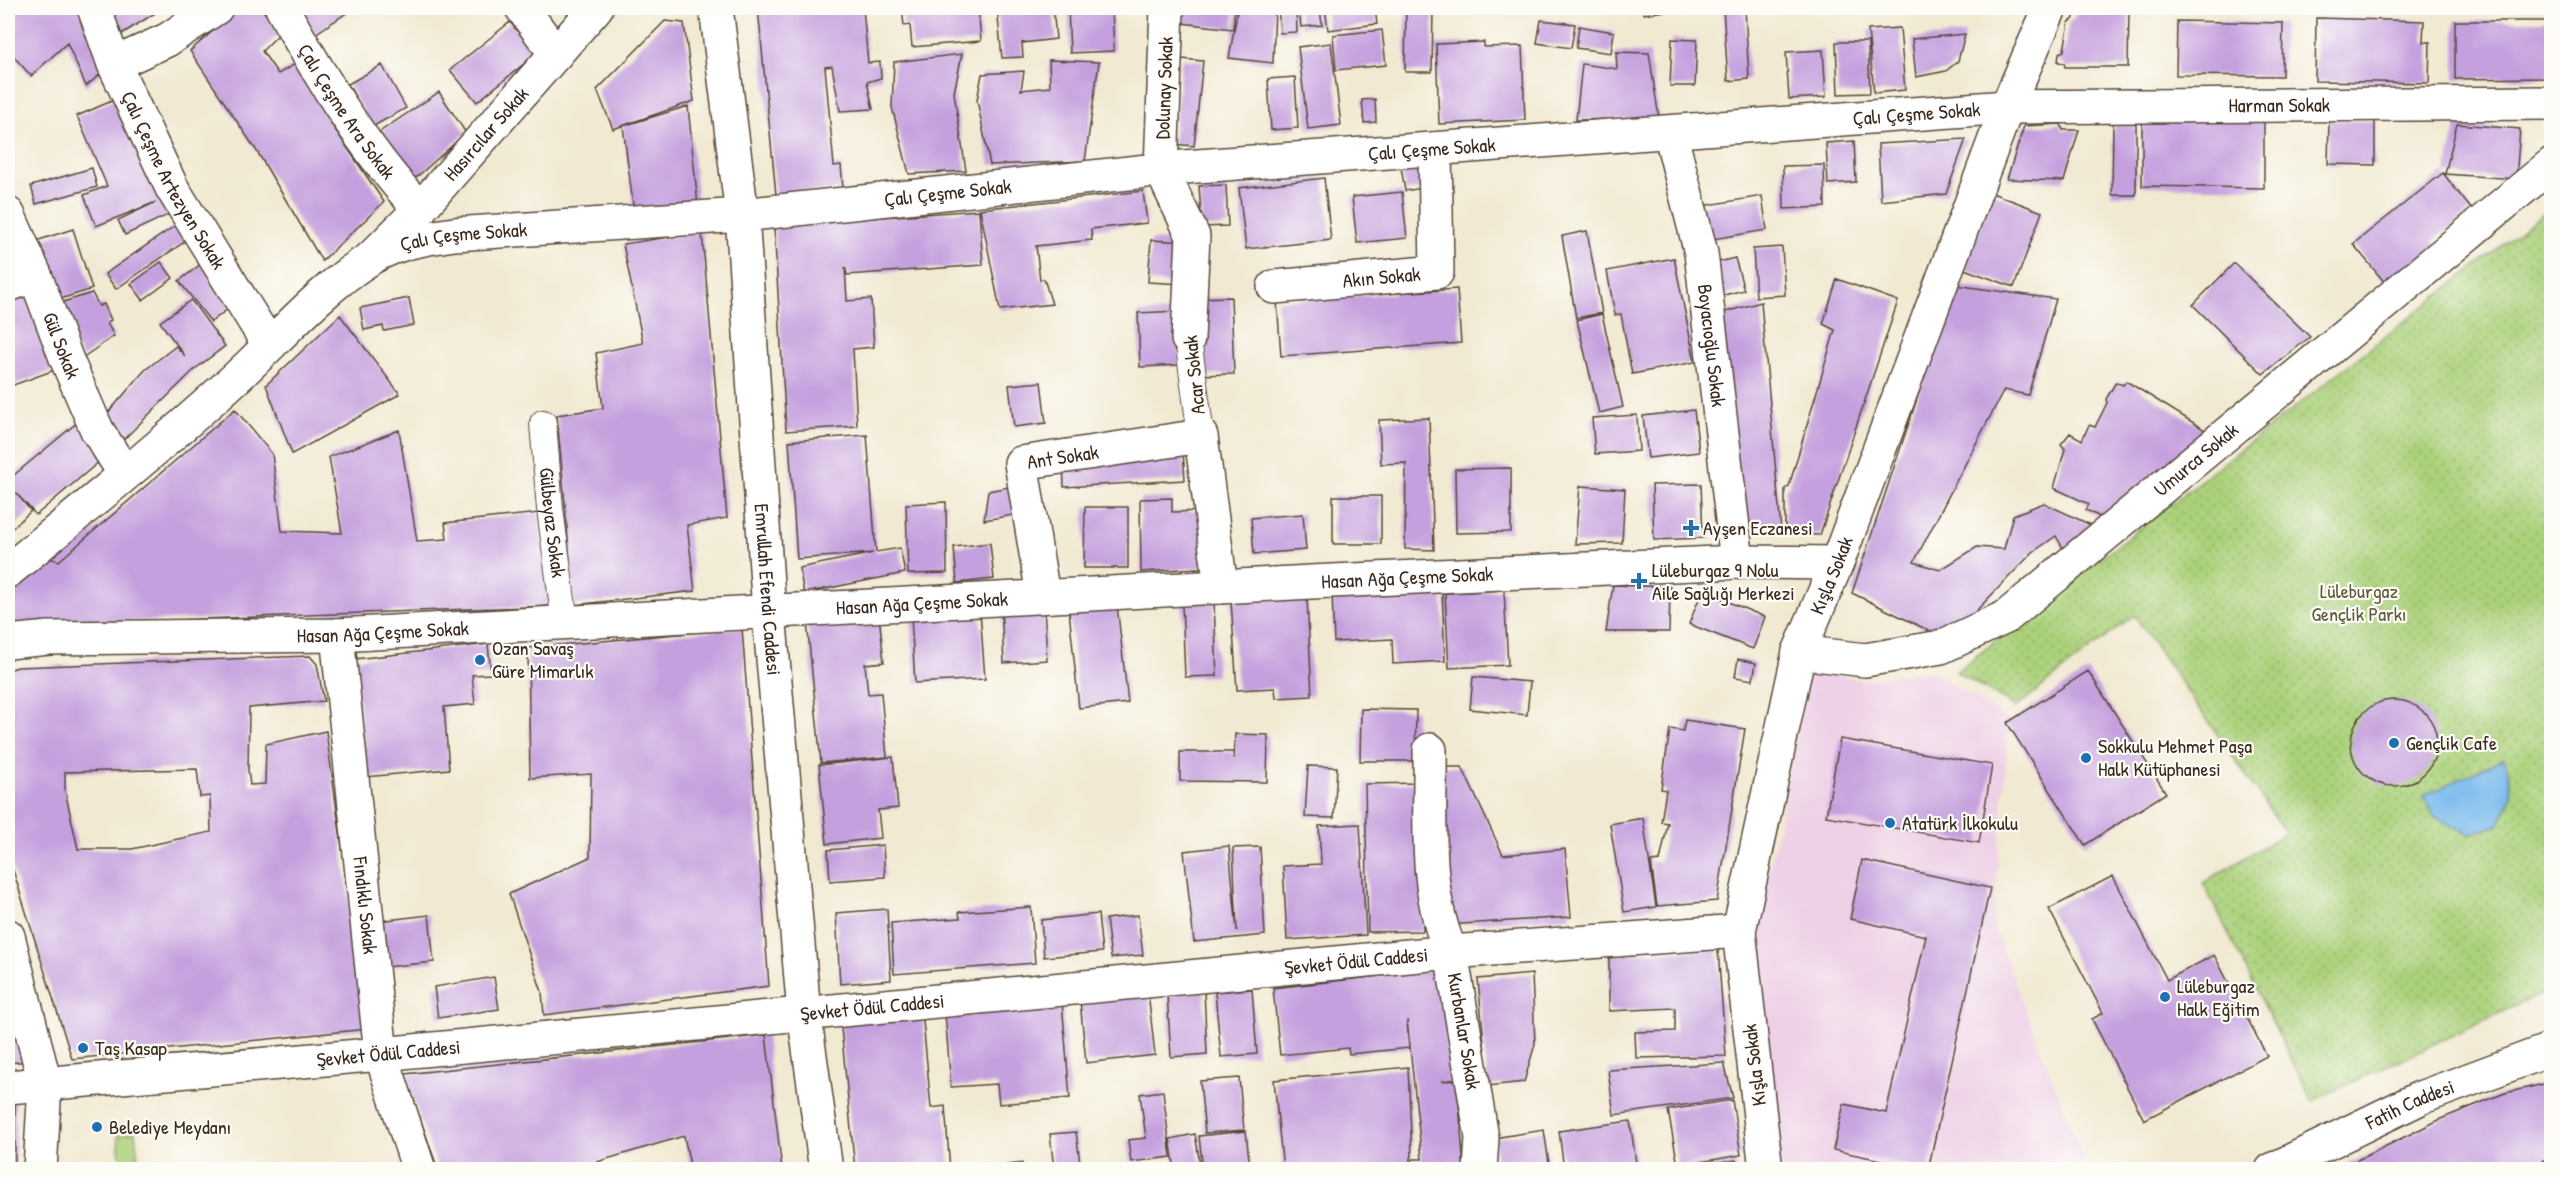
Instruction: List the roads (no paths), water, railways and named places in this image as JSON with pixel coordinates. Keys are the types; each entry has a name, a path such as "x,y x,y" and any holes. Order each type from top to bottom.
{"street":[{"name":"Çalı Çeşme Artezyen Sokak","path":"94,8 114,64 172,188 269,345"},
{"path":"114,64 167,40 216,8"},
{"name":"Çalı Çeşme Ara Sokak","path":"282,8 353,123 400,188 420,208"},
{"path":"522,8 556,54"},
{"name":"Hasırcılar Sokak","path":"372,257 420,208 596,8"},
{"name":"Emrullah Efendi Caddesi","path":"716,8 742,215 769,613 804,1013 826,1170"},
{"name":"Dolunay Sokak","path":"1161,169 1167,8"},
{"name":"Kışla Sokak","path":"1766,1170 1738,931 1799,652 1837,563 2007,107 2045,13"},
{"name":"Harman Sokak","path":"2007,107 2552,103"},
{"name":"Çalı Çeşme Sokak","path":"8,571 238,376 332,288 372,257 416,240 454,234 742,215 1161,169 2007,107"},
{"name":"Boyacıoğlu Sokak","path":"1671,132 1701,253 1737,562"},
{"name":"Akın Sokak","path":"1274,287 1437,272 1435,149"},
{"name":"Umurca Sokak","path":"1799,652 1865,660 1941,647 2006,617 2552,164"},
{"name":"Acar Sokak","path":"1161,169 1193,236 1188,339 1221,587"},
{"name":"Gül Sokak","path":"8,214 21,280 66,358 97,430 125,474"},
{"name":"Gülbeyaz Sokak","path":"543,423 550,509 565,623"},
{"name":"Ant Sokak","path":"1043,595 1021,463 1201,436"},
{"name":"Hasan Ağa Çeşme Sokak","path":"8,642 49,638 337,635 769,613 1043,595 1737,562 1837,563"},
{"name":"Fındıklı Sokak","path":"337,635 381,1054 419,1170"},
{"name":"Kurbanlar Sokak","path":"1430,750 1432,890 1441,929 1451,952 1482,1138 1480,1170"},
{"name":"Şevket Ödül Caddesi","path":"8,1087 381,1054 1451,952 1738,931"},
{"path":"8,936 45,1084 40,1170"},
{"name":"Fatih Caddesi","path":"2272,1170 2421,1098 2552,1048"}],"water":[{"path":"2504,758 2510,778 2511,792 2508,806 2499,825 2469,834 2434,816 2423,796"}],"place":[{"name":"Ayşen Eczanesi","path":"1691,528"},
{"name":"Lüleburgaz 9 Nolu Aile Sağlığı Merkezi","path":"1639,581"},
{"name":"Ozan Savaş Güre Mimarlık","path":"480,660"},
{"name":"Gençlik Cafe","path":"2394,743"},
{"name":"Sokkulu Mehmet Paşa Halk Kütüphanesi","path":"2086,758"},
{"name":"Atatürk İlkokulu","path":"1890,823"},
{"name":"Lüleburgaz Halk Eğitim","path":"2165,997"},
{"name":"Taş Kasap","path":"83,1048"},
{"name":"Belediye Meydanı","path":"97,1127"}],"park label":[{"name":"Lüleburgaz Gençlik Parkı","path":"2359,602"}]}
